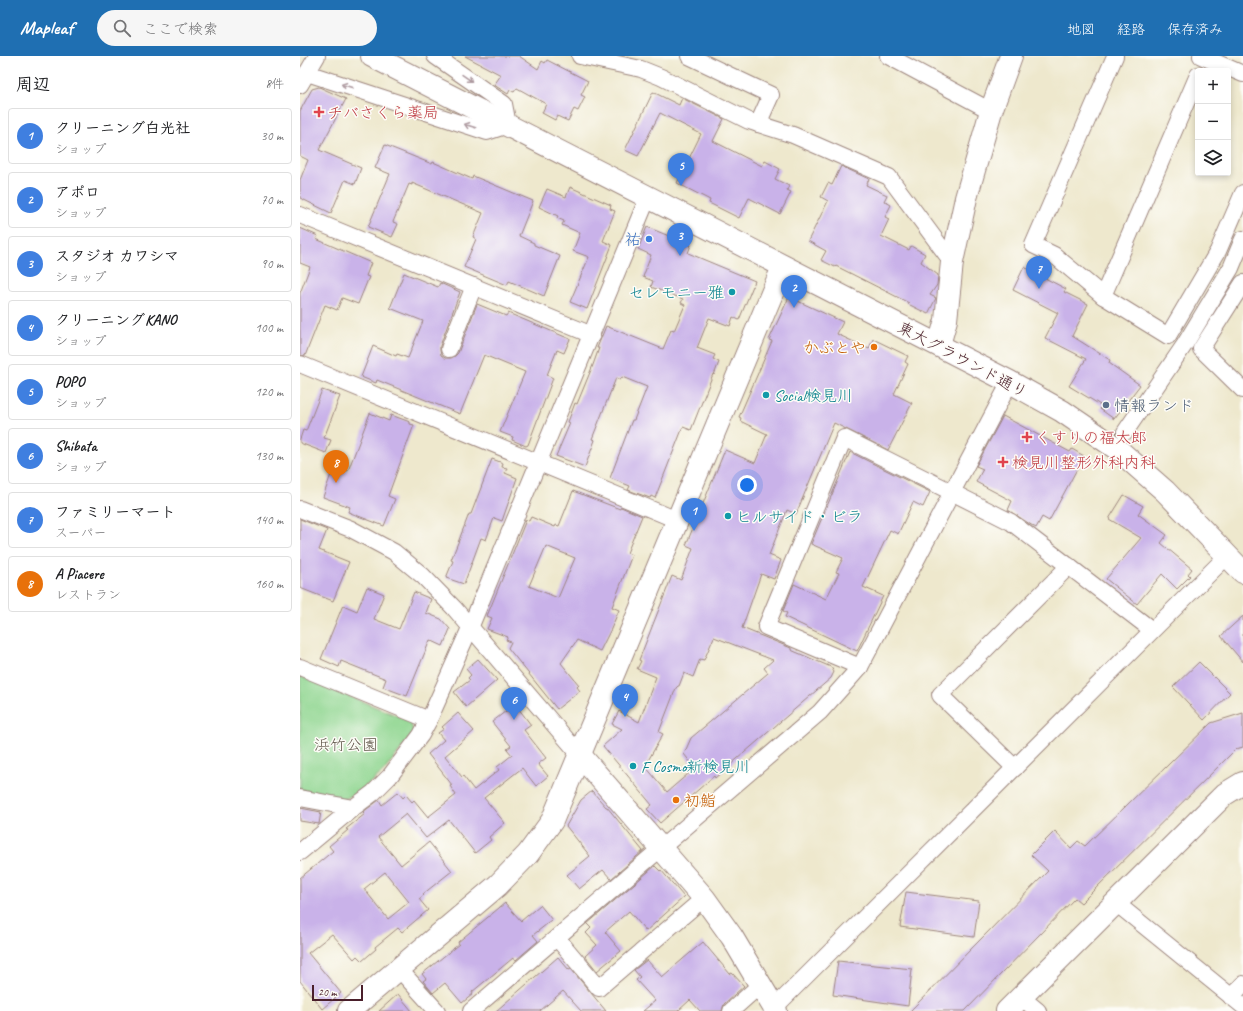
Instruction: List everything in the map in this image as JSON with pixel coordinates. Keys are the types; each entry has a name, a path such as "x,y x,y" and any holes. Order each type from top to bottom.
{"street":[{"path":"317,56 303,79 487,132 501,122 504,104 435,56"},
{"name":"東大グラウンド通り","path":"372,56 783,267 939,345 1062,411 1116,448 1165,491 1243,572"},
{"path":"580,56 619,60 661,77 749,121 794,135 889,177 952,262"},
{"path":"689,56 771,95 758,124"},
{"path":"888,56 991,111"},
{"path":"939,345 946,320 952,262 966,198 991,111 1011,56"},
{"path":"1115,56 1033,245 1054,255 1103,296 1168,336 1218,251 1243,193"},
{"path":"1202,62 1243,74"},
{"path":"1103,296 1195,82"},
{"path":"300,852 373,793 390,776 421,735 429,720 470,628 648,197"},
{"path":"300,215 592,335"},
{"path":"1125,432 1185,344 1231,268 1243,239"},
{"path":"349,1011 498,885 528,854 552,821 783,267"},
{"path":"1243,283 1201,349 1243,390"},
{"path":"449,350 474,286"},
{"path":"300,364 677,520"},
{"path":"471,1011 662,849 820,712 860,667 1010,382"},
{"path":"860,667 766,627 844,438 1011,522 1152,630"},
{"path":"300,509 351,529 394,552 423,576 454,608 704,898 732,937 775,1009 1228,555"},
{"path":"1014,768 940,695 1069,566"},
{"path":"300,667 429,720"},
{"path":"1038,1011 1014,1004 1225,794 1243,783"},
{"path":"300,798 353,808"},
{"path":"557,938 599,988 704,898"},
{"path":"1116,903 1237,1001 1243,984"},
{"path":"398,969 437,1011"},
{"path":"731,1011 760,985"}],"green space":[{"name":"浜竹公園","path":"300,676 410,721 414,733 383,772 360,791 343,800 300,791"}],"building":[{"path":"465,56 519,56 538,69 542,61 545,63 547,60 588,81 581,95 585,97 578,111 574,109 568,121 557,116 555,120 542,113 546,104 517,88 514,92 510,90 508,94 494,85 501,75"},
{"path":"319,87 346,99 319,150 361,168 355,184 345,180 331,213 300,198 300,180 308,160 300,156 300,111 312,89"},
{"path":"653,92 679,105 682,98 724,119 713,141 762,166 765,161 780,169 775,179 789,186 787,190 791,192 780,214 749,198 739,218 709,203 710,200 677,183 701,134 660,113 638,156 625,150"},
{"path":"385,145 432,164 433,162 472,179 473,176 533,201 519,236 534,243 534,245 560,256 544,296 509,281 507,285 464,267 476,239 473,237 483,213 412,183 412,185 409,184 393,222 398,224 392,237 368,227 390,174 375,168"},
{"path":"841,166 869,179 866,185 887,195 884,201 891,205 885,217 889,219 881,236 909,250 911,246 925,254 921,262 938,275 937,285 930,295 936,298 928,314 836,266 835,267 821,260 826,251 808,241 828,201 821,197 828,183 832,185"},
{"path":"570,187 611,205 610,209 615,211 603,241 612,245 587,309 570,302 589,257 573,251 580,233 562,225 564,221 557,218 558,216 539,207 547,189 566,197"},
{"path":"647,227 691,245 688,253 755,281 739,320 733,317 730,326 709,318 697,348 715,355 713,359 719,362 691,430 683,427 655,498 651,496 650,498 628,490 630,486 610,478 632,420 634,420 647,387 622,377 620,380 616,378 592,439 595,440 585,467 556,456 570,423 568,422 575,403 577,404 593,365 599,348 597,348 606,326 663,349 671,330 674,331 685,305 681,303 683,299 651,287 653,281 643,277 651,255 638,249"},
{"path":"300,228 318,236 316,239 371,263 366,276 369,277 358,304 342,298 337,310 325,305 305,356 300,355 300,293 310,267 300,263"},
{"path":"1024,267 1066,289 1064,292 1088,304 1072,336 1110,360 1109,363 1140,385 1114,419 1100,409 1102,406 1069,386 1086,359 1045,338 1058,313 1013,290"},
{"path":"404,273 438,287 440,283 460,292 440,346 441,355 445,358 451,358 458,353 477,304 506,316 508,313 570,339 564,353 557,350 547,375 553,378 528,445 526,446 512,440 513,437 500,432 525,372 484,355 460,414 377,380 376,383 361,377 373,346 396,356 397,354 408,358 423,321 390,308"},
{"path":"789,297 843,322 837,334 869,349 873,339 908,356 905,362 908,364 894,394 912,403 888,450 834,423 796,514 787,510 769,555 781,560 774,579 761,574 742,628 791,648 791,650 831,667 834,672 831,678 715,778 714,776 660,823 647,809 652,805 603,746 622,729 612,724 619,711 639,722 656,677 637,669 641,661 639,660 672,576 681,580 693,548 686,545 725,450 755,463 767,434 740,421 741,418 739,417 772,341 769,340","holes":["714,637 773,660 764,668 768,673 691,738 684,754 695,768 667,792 645,766 663,734 659,732 676,688 679,686 684,673 693,677 700,659 704,660"]},
{"path":"322,390 340,396 324,438 331,440 326,453 300,443 303,430 306,431"},
{"path":"370,413 389,421 391,415 414,425 388,496 395,499 384,526 348,512 350,507 323,497 334,466 348,471"},
{"path":"1003,416 1070,452 1072,449 1084,456 1049,521 1042,517 1036,528 1008,510 1012,501 976,482 983,469 976,466"},
{"path":"850,452 930,492 923,507 913,502 898,534 890,530 863,587 883,596 857,651 785,617 787,613 783,611 794,584 826,599 839,573 836,572 843,558 811,544"},
{"path":"492,459 503,463 502,467 507,468 505,473 517,478 502,521 494,518 486,540 481,538 464,584 446,578 453,561 451,560 469,514 471,514"},
{"path":"573,491 620,509 621,507 642,516 627,553 632,555 612,607 619,610 611,629 600,651 577,640 561,663 579,685 577,687 580,691 557,709 508,648 511,642 506,640 508,637 487,629 492,618 487,616 526,520 529,521 531,517 555,527 556,525 559,526","holes":["546,546 575,558 558,598 529,586"]},
{"path":"1124,495 1143,506 1138,514 1167,535 1161,543 1192,569 1188,574 1190,576 1177,589 1162,574 1137,604 1106,579 1141,538 1109,519"},
{"path":"300,519 327,530 319,550 349,562 333,601 300,588"},
{"path":"367,587 384,594 374,619 399,629 414,592 431,599 426,613 441,619 450,629 443,646 430,640 407,696 383,687 386,679 341,661 339,667 321,659 343,605 357,611"},
{"path":"1243,616 1243,662 1221,636"},
{"path":"478,659 497,680 466,707 454,692 470,680 468,678 471,675 466,669"},
{"path":"1199,662 1230,693 1204,720 1173,687"},
{"path":"515,704 531,725 524,730 546,758 538,764 548,776 536,786 522,768 484,798 505,823 489,837 491,840 475,853 449,820 426,838 406,814 378,837 401,865 429,842 452,871 423,894 424,895 419,899 428,910 402,932 398,928 375,947 376,949 362,961 357,956 354,959 332,934 308,953 341,993 322,1009 300,981 300,878 333,851 329,846 348,830 346,829 365,814 363,812 379,800 382,805 398,792 403,798 406,795 412,802 414,800 428,817 456,795 450,786 452,785 428,754 444,740 438,733 444,729 442,727 458,713 474,731 445,756 474,790 499,770 497,767 512,755 507,749 511,746 492,722","holes":["385,872 409,902 388,919 364,889"]},
{"path":"1243,713 1243,747 1236,749 1081,903 1075,898 965,1011 910,1011 1048,871 1031,855 1055,831 1071,848 1078,841 1085,846 1211,723"},
{"path":"592,791 643,851 611,879 603,870 579,889 567,875 590,856 566,826 581,800"},
{"path":"300,808 321,812 319,824 300,821"},
{"path":"655,866 660,871 661,870 684,897 646,931 629,911 605,932 621,951 597,971 585,956 597,945 586,933 591,928 587,924"},
{"path":"906,892 979,901 974,937 900,927"},
{"path":"505,903 521,921 540,905 552,920 533,935 538,941 516,960 513,958 472,992 473,994 462,1003 445,983 433,993 423,981 426,979 422,974 459,944 458,942"},
{"path":"703,942 730,974 732,973 744,986 724,1004 722,1011 700,1011 690,1000 678,1011 643,1011 655,1001 636,980 640,977 634,970 647,960 662,977"},
{"path":"558,957 569,970 571,969 606,1011 581,1011 563,991 540,1011 496,1011"},
{"path":"838,961 912,969 908,1006 833,995"},
{"path":"398,994 412,1011 379,1011"}],"place":[{"name":"チバさくら薬局","path":"319,112"},
{"name":"POPO","path":"681,186"},
{"name":"祐","path":"649,239"},
{"name":"スタジオ カワシマ","path":"680,256"},
{"name":"ファミリーマート","path":"1039,289"},
{"name":"セレモニー雅","path":"732,292"},
{"name":"アポロ","path":"794,308"},
{"name":"かぶとや","path":"874,347"},
{"name":"Social検見川","path":"766,395"},
{"name":"情報ランド","path":"1106,405"},
{"name":"くすりの福太郎","path":"1027,437"},
{"name":"検見川整形外科内科","path":"1003,462"},
{"name":"A Piacere","path":"336,483"},
{"name":"ヒルサイド・ビラ","path":"728,516"},
{"name":"クリーニング白光社","path":"694,531"},
{"name":"クリーニングKANO","path":"625,717"},
{"name":"Shibata","path":"514,720"},
{"name":"F Cosmo新検見川","path":"633,766"},
{"name":"初鮨","path":"676,800"}]}
